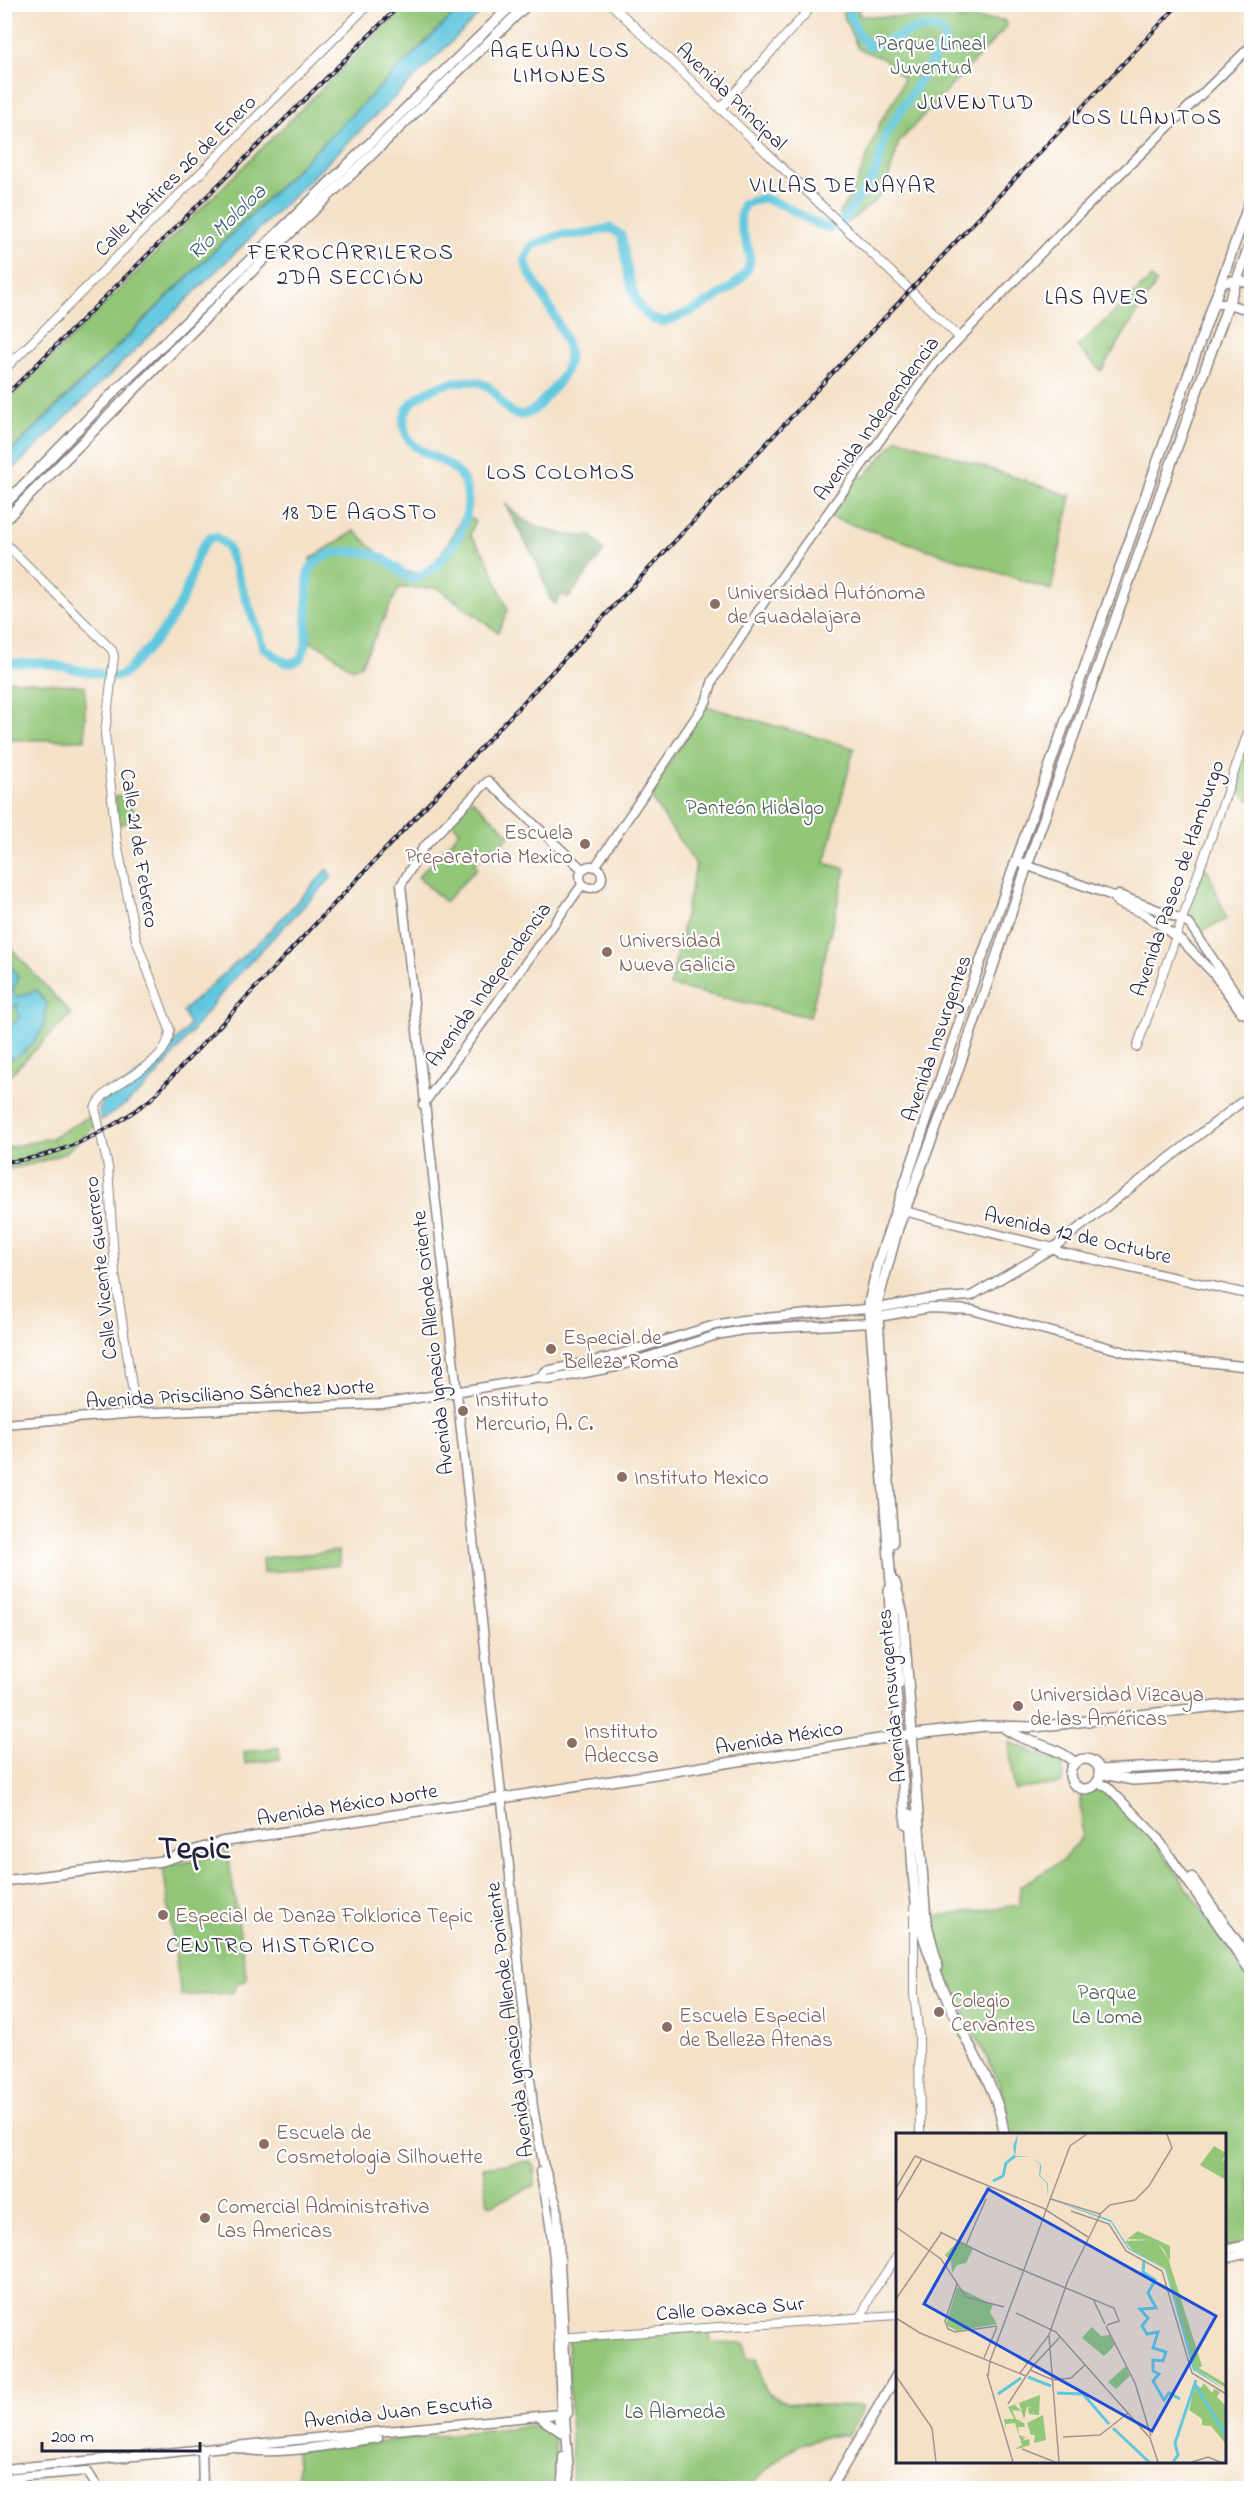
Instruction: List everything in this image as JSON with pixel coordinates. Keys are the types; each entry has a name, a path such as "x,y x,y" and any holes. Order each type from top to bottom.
{"main road":[{"path":"4,521 513,4"},
{"path":"4,505 112,394 528,4"},
{"name":"Avenida Independencia","path":"595,867 706,702 713,680 768,596 906,401 958,337 1251,45"},
{"name":"Avenida Insurgentes","path":"900,1687 874,1314 901,1210 970,991 1251,195"},
{"name":"Avenida Insurgentes","path":"901,1210 957,1073 1027,866 1251,238"},
{"path":"1221,284 1237,279 1251,285"},
{"path":"1214,304 1228,304 1251,311"},
{"path":"1137,522 1148,526"},
{"path":"1112,592 1124,596"},
{"path":"1102,657 1101,651 1108,620 1105,613"},
{"path":"1066,721 1078,725"},
{"path":"1057,787 1054,780 1071,732 1066,721"},
{"name":"Avenida Ignacio Allende Oriente","path":"500,1796 423,1105 401,885 423,848 488,781 582,869"},
{"path":"1017,862 1113,896 1119,895 1181,919 1190,925 1250,1016"},
{"path":"588,866 595,867 602,874 600,884 591,889 582,885 579,875 582,869 588,866"},
{"name":"Avenida Independencia","path":"423,1105 582,885"},
{"path":"1113,896 1118,903 1145,914 1175,936 1213,973 1242,1013 1250,1016"},
{"path":"539,1378 546,1371 607,1358 715,1325 742,1320 874,1314 929,1299 970,1296 1053,1248 1251,1094"},
{"name":"Avenida 12 de Octubre","path":"901,1210 1053,1248 1059,1252 1251,1295"},
{"path":"539,1378 548,1380 616,1367 717,1335 743,1330 930,1308 972,1310 1136,1354 1251,1367"},
{"name":"Avenida Prisciliano Sánchez Norte","path":"4,1424 136,1413 382,1404 539,1378"},
{"name":"Avenida Insurgentes","path":"893,1582 888,1597 900,1687"},
{"name":"Avenida Insurgentes","path":"893,1582 901,1598 910,1695 914,1812"},
{"path":"900,1687 902,1701 910,1695"},
{"path":"900,1687 899,1736 914,1907"},
{"name":"Avenida México","path":"590,1782 763,1759 899,1736 970,1727 1035,1727 1251,1702"},
{"path":"1002,1726 1012,1734 1064,1754 1076,1762"},
{"path":"1035,1727 1028,1736 1038,1745"},
{"path":"1098,1776 1087,1788 1073,1784 1070,1774 1076,1762 1090,1760 1098,1776 1156,1836 1251,1974"},
{"path":"1098,1776 1133,1780 1230,1769 1251,1762"},
{"path":"1230,1769 1251,1773"},
{"path":"1098,1776 1114,1786 1156,1828 1251,1962"},
{"name":"Avenida México Norte","path":"4,1881 162,1861 221,1842 590,1782"},
{"name":"Avenida Ignacio Allende Poniente","path":"500,1796 533,2107 549,2208 561,2338 563,2415 570,2488"},
{"path":"914,1812 916,1898 926,1939 944,1989 987,2078 998,2106 1004,2133"},
{"path":"914,1812 927,1931 944,1989"},
{"path":"1226,2250 1251,2244"},
{"path":"1226,2258 1251,2252"},
{"path":"831,2488 896,2375"},
{"name":"Avenida Ignacio Allende Poniente","path":"562,2488 563,2415"},
{"name":"Avenida Juan Escutia","path":"233,2447 245,2451 308,2448 435,2430 543,2420 563,2415"},
{"name":"Avenida Juan Escutia","path":"4,2469 233,2447 244,2444 563,2415"},
{"path":"543,2420 562,2434"},
{"path":"202,2449 203,2488"},
{"path":"4,2478 87,2470 98,2488"}],"street":[{"name":"Calle Mártires 26 de Enero","path":"4,370 369,4"},
{"name":"Avenida Principal","path":"611,4 958,337"},
{"path":"720,109 814,4"},
{"name":"Calle 21 de Febrero","path":"4,542 112,650 112,673 105,734 117,843 133,928 170,1030 170,1036 165,1049 153,1061 97,1103 97,1119"},
{"name":"Avenida Paseo de Hamburgo","path":"1137,1047 1251,720"},
{"name":"Calle Vicente Guerrero","path":"97,1119 108,1167 115,1274 136,1413"},
{"path":"914,1907 914,1995 919,2036 920,2133"},
{"path":"861,2318 872,2293 896,2256"},
{"name":"Calle Oaxaca Sur","path":"561,2338 896,2316"}],"green space":[{"path":"406,5 463,5 5,457 5,403"},
{"name":"Parque Lineal Juventud","path":"839,5 857,5 860,16 1004,20 1007,26 899,142 886,187 878,198 848,223 839,213 857,181 881,121 898,93 903,78 884,59 858,49"},
{"path":"1151,278 1156,283 1101,371 1077,347"},
{"path":"898,438 1071,496 1051,590 829,517 859,476 864,477"},
{"path":"505,504 527,522 542,529 567,535 592,536 604,551 569,598 562,594 555,604 550,599 538,566"},
{"path":"464,513 475,521 470,535 487,558 508,610 498,632 438,588 399,588 361,665 352,669 324,648 310,642 310,559 355,531 392,564 406,571 418,572 429,567 440,556"},
{"path":"5,680 85,686 85,740 5,740"},
{"name":"Panteón Hidalgo","path":"705,706 854,748 825,863 846,869 810,1017 670,986 696,865 649,795"},
{"path":"1251,726 1251,801 1231,786"},
{"path":"127,793 136,819 119,825 115,797"},
{"path":"472,799 510,835 496,850 491,846 474,864 477,868 445,902 418,877 460,831 450,821"},
{"path":"1203,868 1208,870 1227,919 1199,932 1184,917"},
{"path":"7,944 71,1014 5,1080 4,946"},
{"path":"90,1116 94,1127 65,1153 5,1170 5,1148 51,1138"},
{"path":"339,1551 339,1565 263,1573 262,1558"},
{"path":"1009,1742 1064,1764 1062,1783 1014,1790"},
{"path":"279,1747 280,1759 245,1764 244,1752"},
{"name":"Parque La Loma","path":"1096,1790 1106,1791 1152,1837 1251,1981 1251,2241 1226,2248 1226,2133 1012,2133 1007,2108 998,2082 947,1979 938,1952 933,1924 939,1916 1020,1905 1020,1886 1062,1861 1082,1836 1081,1796"},
{"path":"227,1847 247,1980 238,1983 232,1993 181,1996 163,1867 207,1858"},
{"path":"530,2161 534,2166 535,2185 494,2204 488,2204 483,2167"},
{"name":"La Alameda","path":"710,2332 711,2342 745,2343 747,2359 757,2358 761,2379 766,2390 773,2397 797,2404 863,2406 864,2408 848,2435 817,2439 792,2449 749,2488 573,2488 567,2339"},
{"path":"544,2424 555,2430 556,2482 553,2488 298,2485 296,2451"}],"water":[{"path":"463,5 489,5 5,477 5,458"},
{"path":"327,870 332,877 231,982 151,1081 136,1096 101,1120 99,1112 101,1103 160,1057 187,1029 189,1024 183,1011 263,938"},
{"path":"5,962 14,970 17,977 18,980 12,991 17,997 37,990 47,1005 45,1022 36,1039 27,1049 12,1059 5,1055 5,1028 8,1029 20,1016 17,1012 18,1004 8,1010 5,1008 7,993"}],"waterway":[{"path":"4,663 43,663 116,677 125,673 152,644 176,612 198,555 209,538 216,537 227,546 264,648 284,662 293,663 301,658 306,645 308,573 322,558 342,552 364,552 384,559 410,579 436,565 448,553 464,523 467,492 456,470 413,444 404,426 405,415 410,405 431,390 444,385 470,381 487,386 512,413 522,415 536,408 556,385 564,374 568,362 568,347 559,325 528,270 525,260 532,245 561,235 584,234 610,228 621,235 636,300 651,318 663,322 716,298 729,289 748,269 749,250 740,219 744,204 763,198 783,205 819,225 829,228 840,224 868,185 876,171 886,134 944,42 944,34 935,29 926,28 916,29 869,46 859,35 846,4"}],"tunnel":[{"path":"908,1733 911,1782"},
{"path":"907,1775 910,1814"}],"railway":[{"path":"4,397 401,4"},
{"path":"4,1162 44,1155 82,1141 118,1122 151,1099 1179,4"}],"place":[{"name":"Universidad Autónoma de Guadalajara","path":"715,604"},
{"name":"Escuela Preparatoria Mexico","path":"585,844"},
{"name":"Universidad Nueva Galicia","path":"607,952"},
{"name":"Especial de Belleza Roma","path":"551,1349"},
{"name":"Instituto Mercurio, A. C.","path":"463,1411"},
{"name":"Instituto Mexico","path":"622,1477"},
{"name":"Universidad Vizcaya de las Américas","path":"1018,1706"},
{"name":"Instituto Adeccsa","path":"572,1743"},
{"name":"Especial de Danza Folklorica Tepic","path":"163,1915"},
{"name":"Colegio Cervantes","path":"939,2012"},
{"name":"Escuela Especial de Belleza Atenas","path":"667,2027"},
{"name":"Escuela de Cosmetologia Silhouette","path":"264,2144"},
{"name":"Comercial Administrativa Las Americas","path":"205,2218"}],"district":[{"name":"AGEUAN LOS LIMONES","path":"560,62"},
{"name":"JUVENTUD","path":"976,101"},
{"name":"LOS LLANITOS","path":"1147,116"},
{"name":"VILLAS DE NAYAR","path":"843,184"},
{"name":"FERROCARRILEROS 2DA SECCIÓN","path":"351,264"},
{"name":"LAS AVES","path":"1097,296"},
{"name":"LOS COLOMOS","path":"561,471"},
{"name":"18 DE AGOSTO","path":"360,511"},
{"name":"Tepic","path":"194,1846"},
{"name":"CENTRO HISTÓRICO","path":"271,1944"}],"water label":[{"name":"Río Mololoa","path":"226,221"}]}
